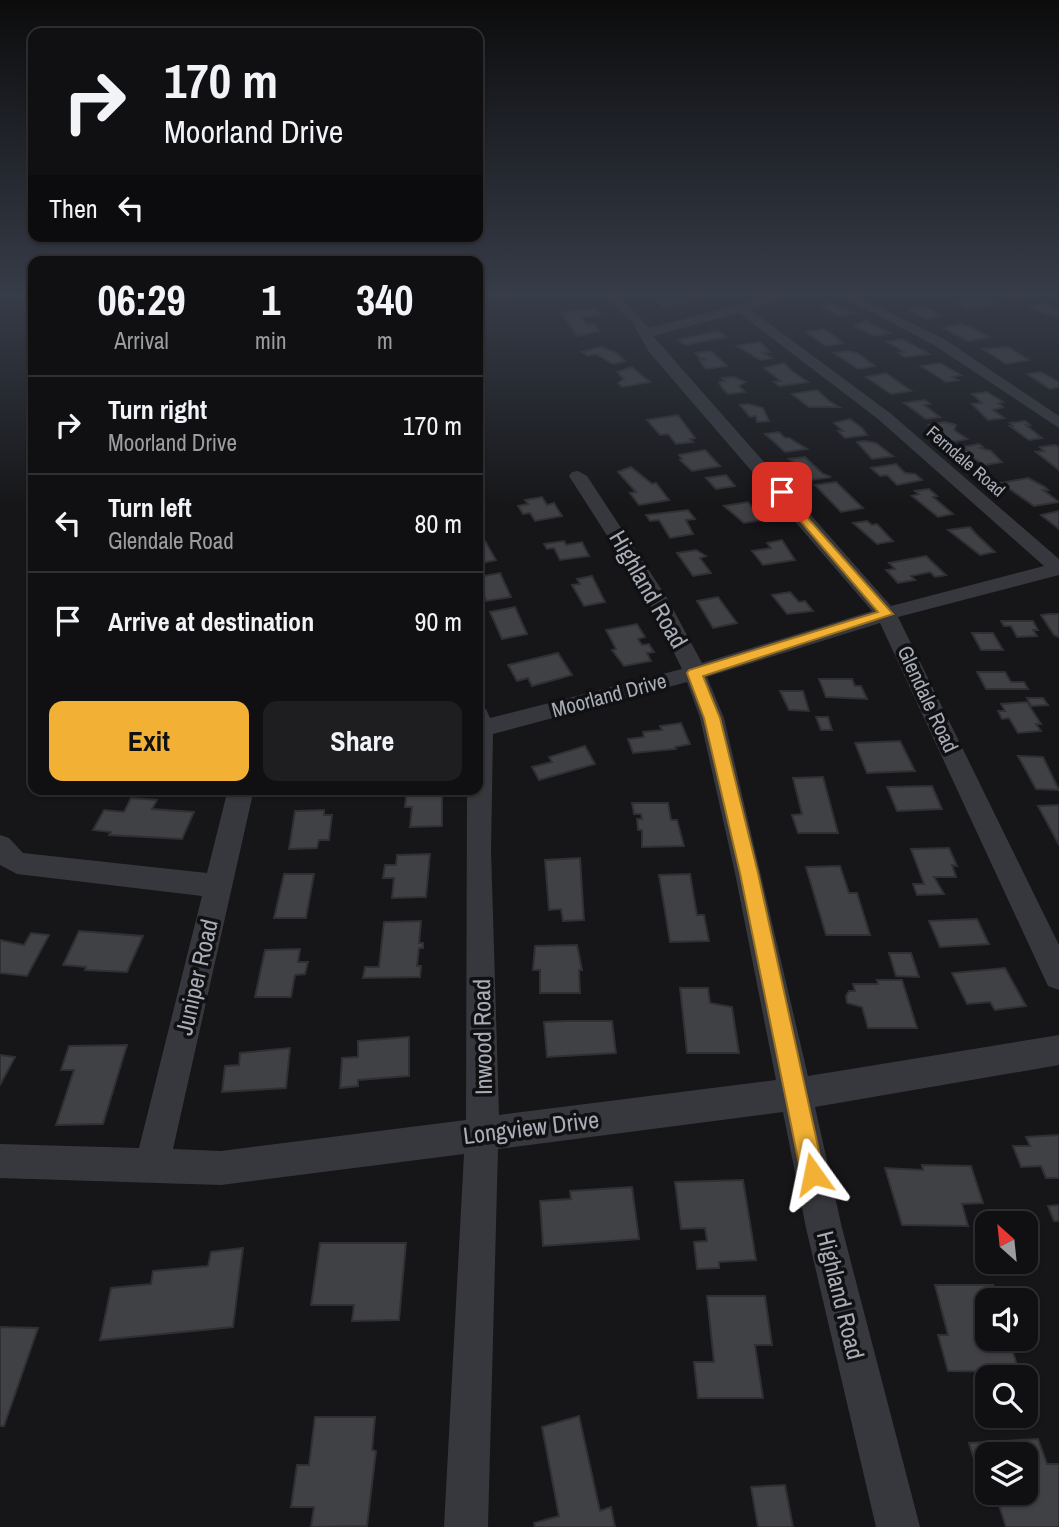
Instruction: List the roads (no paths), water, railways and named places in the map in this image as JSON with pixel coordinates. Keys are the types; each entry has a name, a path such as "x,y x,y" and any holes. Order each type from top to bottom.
{"street":[{"name":"Glendale Road","path":"671,366 886,614 1059,976"},
{"name":"Ferndale Road","path":"818,366 884,416 1059,568"},
{"path":"975,366 1059,424"},
{"name":"Highland Road","path":"578,476 657,598 694,673 715,731 824,1228 898,1527"},
{"name":"Moorland Drive","path":"483,721 694,673 886,614 1059,568"},
{"name":"Juniper Road","path":"152,1166 240,795"},
{"name":"Inwood Road","path":"466,1527 483,1103 478,795"},
{"path":"0,846 1,851 17,863 218,886"},
{"name":"Longview Drive","path":"0,1161 221,1168 796,1094 1059,1050"}]}
